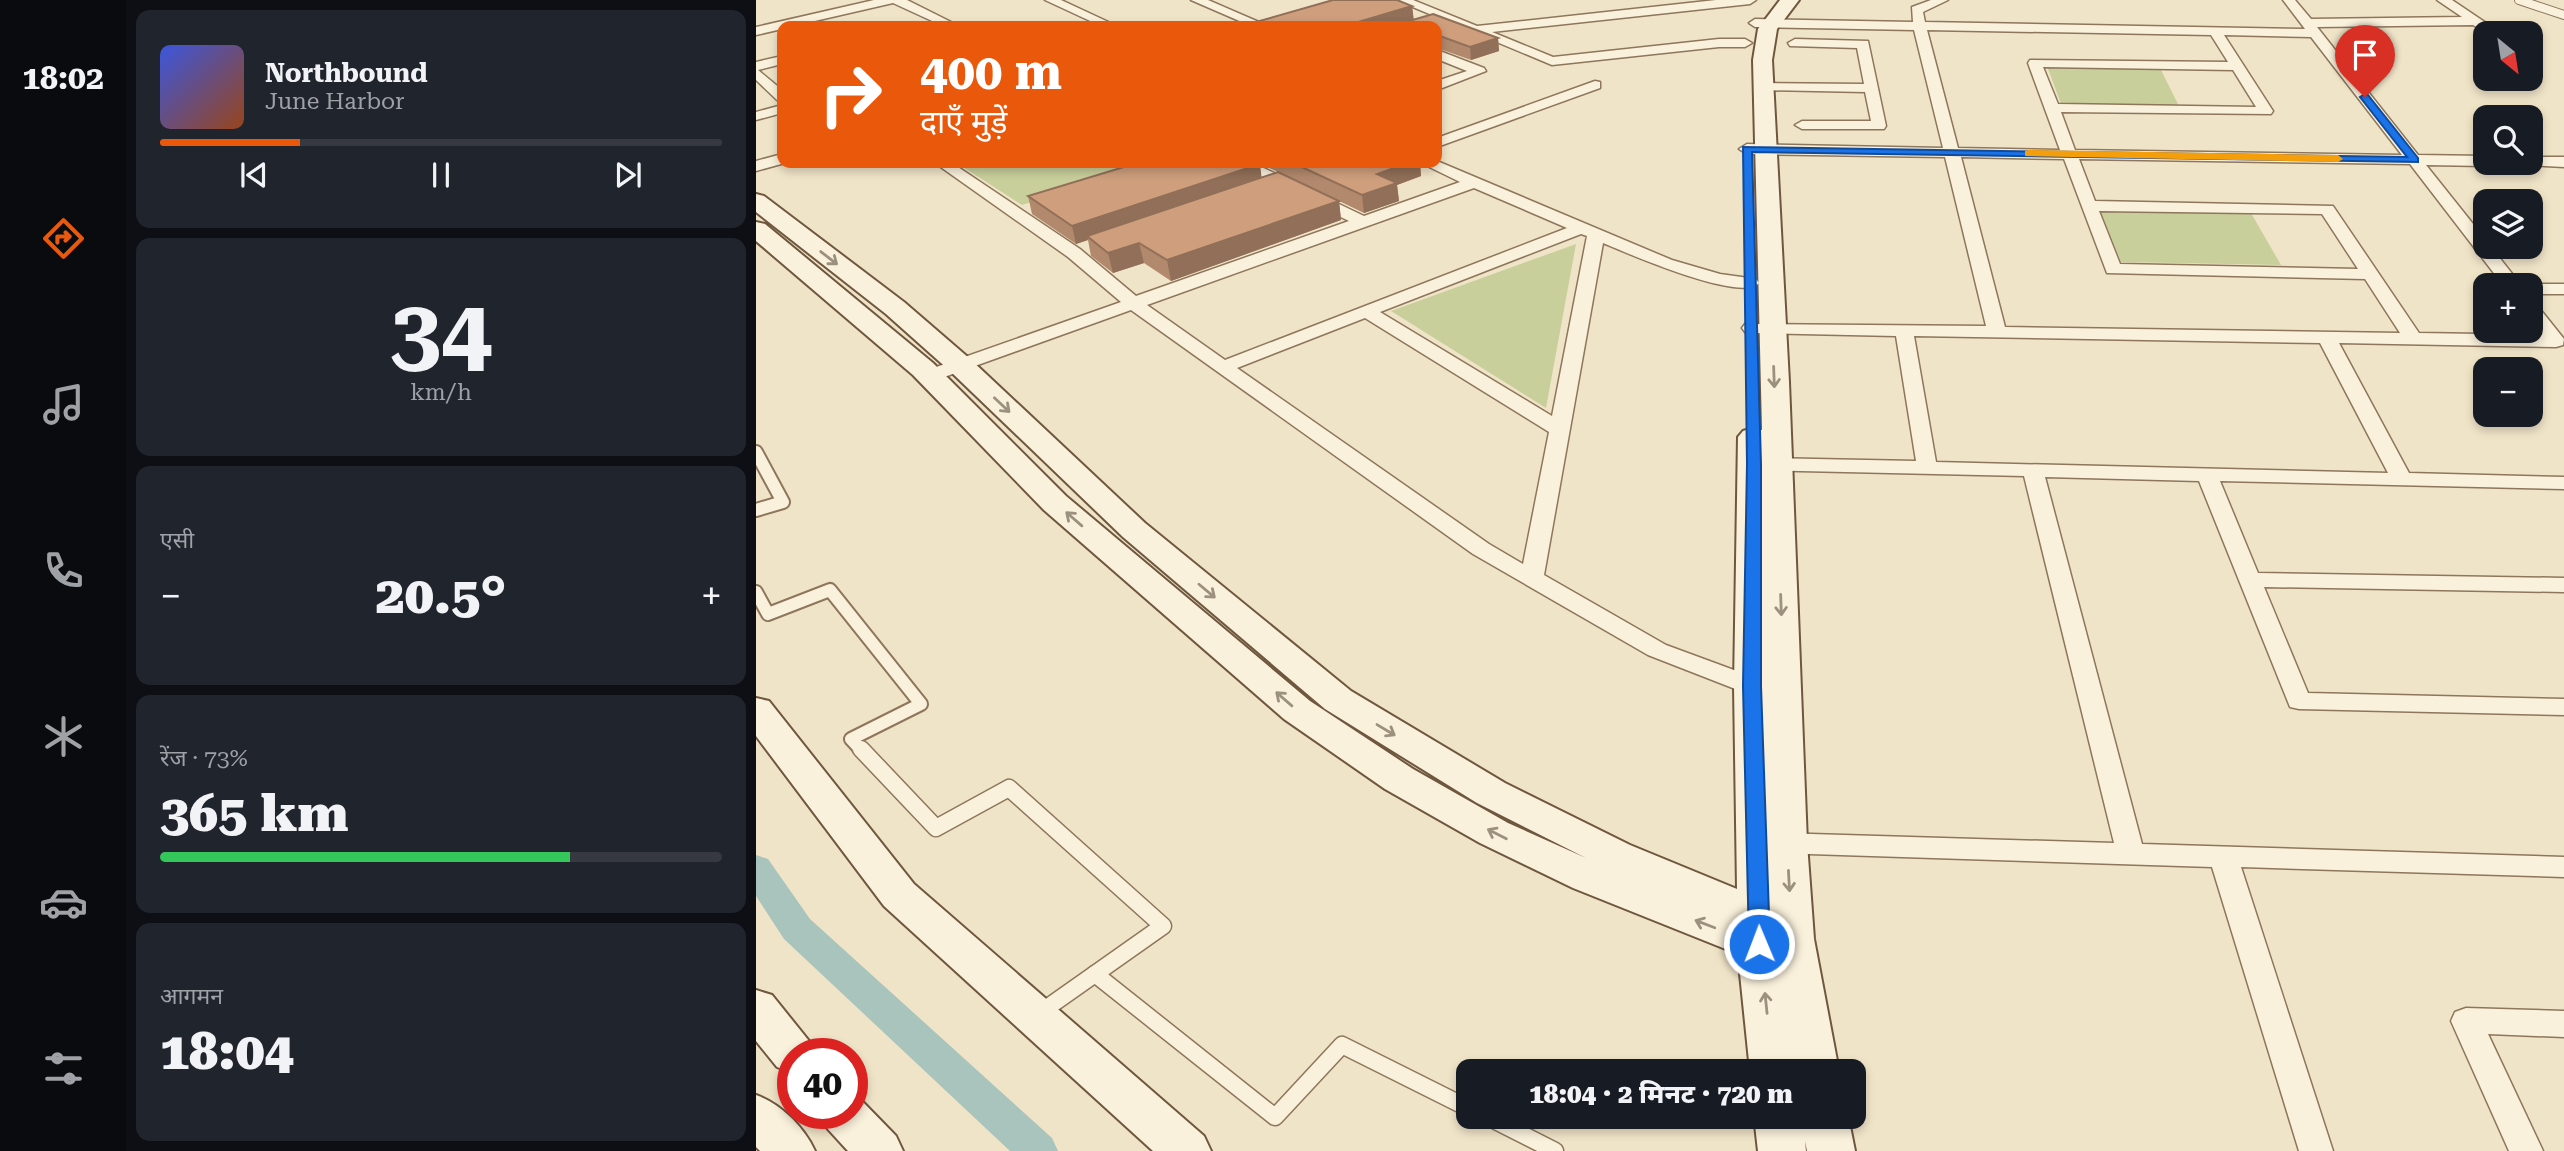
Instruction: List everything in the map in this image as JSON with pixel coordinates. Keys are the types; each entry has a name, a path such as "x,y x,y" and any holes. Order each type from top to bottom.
{"street":[{"path":"799,21 890,0"},
{"path":"897,0 943,21"},
{"path":"1051,0 1096,21"},
{"path":"1197,0 1250,21"},
{"path":"1210,5 1230,0"},
{"path":"1402,0 1472,31 1552,61 1719,43 1764,15"},
{"path":"1942,0 1916,10 1997,332"},
{"path":"2289,0 2503,273"},
{"path":"2443,0 2478,21"},
{"path":"1472,31 1764,15 1919,26 2214,30 2473,21"},
{"path":"1764,15 1763,81 1756,149 1776,932 1773,1059"},
{"path":"1762,328 1750,283 1764,15"},
{"path":"756,31 777,26"},
{"path":"2052,108 2266,111 2214,30"},
{"path":"1795,43 1863,44 1879,126 1802,125"},
{"path":"1442,56 1479,71 1442,84"},
{"path":"756,66 777,61"},
{"path":"2238,66 2035,64 2113,269 2370,274"},
{"path":"756,73 777,92"},
{"path":"1763,81 1871,83"},
{"path":"1442,141 1595,85"},
{"path":"756,116 777,110"},
{"path":"1756,149 2473,161"},
{"path":"756,166 777,160"},
{"path":"2543,162 2563,163"},
{"path":"957,168 1081,251 1133,303 1481,549 1657,650 1752,686"},
{"path":"1251,168 1364,222"},
{"path":"1440,168 1666,264 1719,279 1750,283"},
{"path":"1256,191 1282,183"},
{"path":"945,370 1475,183"},
{"path":"756,201 895,309 1055,503 1297,710 1338,719 1399,779 1494,833 1588,877 1776,932"},
{"path":"2089,206 2327,209 2413,338"},
{"path":"756,229 945,370 1338,700 1338,719"},
{"path":"1223,367 1366,311 1588,231"},
{"path":"1532,578 1559,429 1588,231"},
{"path":"2543,289 2564,289"},
{"path":"1366,311 1559,429"},
{"path":"2543,324 2556,341 2543,341"},
{"path":"1762,328 2473,339"},
{"path":"1904,330 1927,468"},
{"path":"2326,337 2402,479"},
{"path":"1765,464 2564,483"},
{"path":"1765,464 1752,686 1772,842"},
{"path":"2033,470 2131,854"},
{"path":"2207,474 2299,701 2564,707"},
{"path":"1103,544 1135,530"},
{"path":"1133,570 1165,556"},
{"path":"2250,580 2564,585"},
{"path":"756,710 899,895 1187,1151"},
{"path":"1772,842 2564,867"},
{"path":"2223,856 2316,1151"},
{"path":"1776,932 1813,1059"},
{"path":"756,1008 780,1038"},
{"path":"2526,1151 2466,1021 2564,1024"},
{"path":"756,1115 791,1151"},
{"path":"858,1129 879,1151"},
{"path":"1779,1129 1782,1151"},
{"path":"1826,1129 1830,1151"}],"lane":[{"path":"2519,0 2564,15"},
{"path":"756,452 783,502 756,510"},
{"path":"756,593 768,614 830,590 921,704 851,739 936,828 1009,788 1163,926 1035,1016"},
{"path":"1094,974 1275,1117 1342,1045 1456,1102"},
{"path":"1512,1129 1555,1151"}],"green space":[{"path":"2047,66 2160,68 2179,106 2061,104"},
{"path":"965,168 1141,168 1022,205"},
{"path":"2100,210 2251,213 2281,265 2121,262"},
{"path":"1576,244 1546,408 1391,311"}],"building":[{"path":"1333,0 1397,0 1412,6 1362,21 1260,21"},
{"path":"1433,14 1498,38 1470,47 1442,37 1442,21 1409,21"},
{"path":"1120,168 1248,168 1072,226 1028,196"},
{"path":"1304,168 1394,168 1377,174 1397,183 1362,195"},
{"path":"1278,172 1339,201 1167,260 1139,243 1108,253 1087,236"}],"waterway":[{"path":"756,868 797,929 1038,1151"}],"slow traffic":[{"path":"2029,154 2338,159"}],"route":[{"path":"1759,944 1752,686 1754,464 1746,149 2415,160 2365,97"}]}
